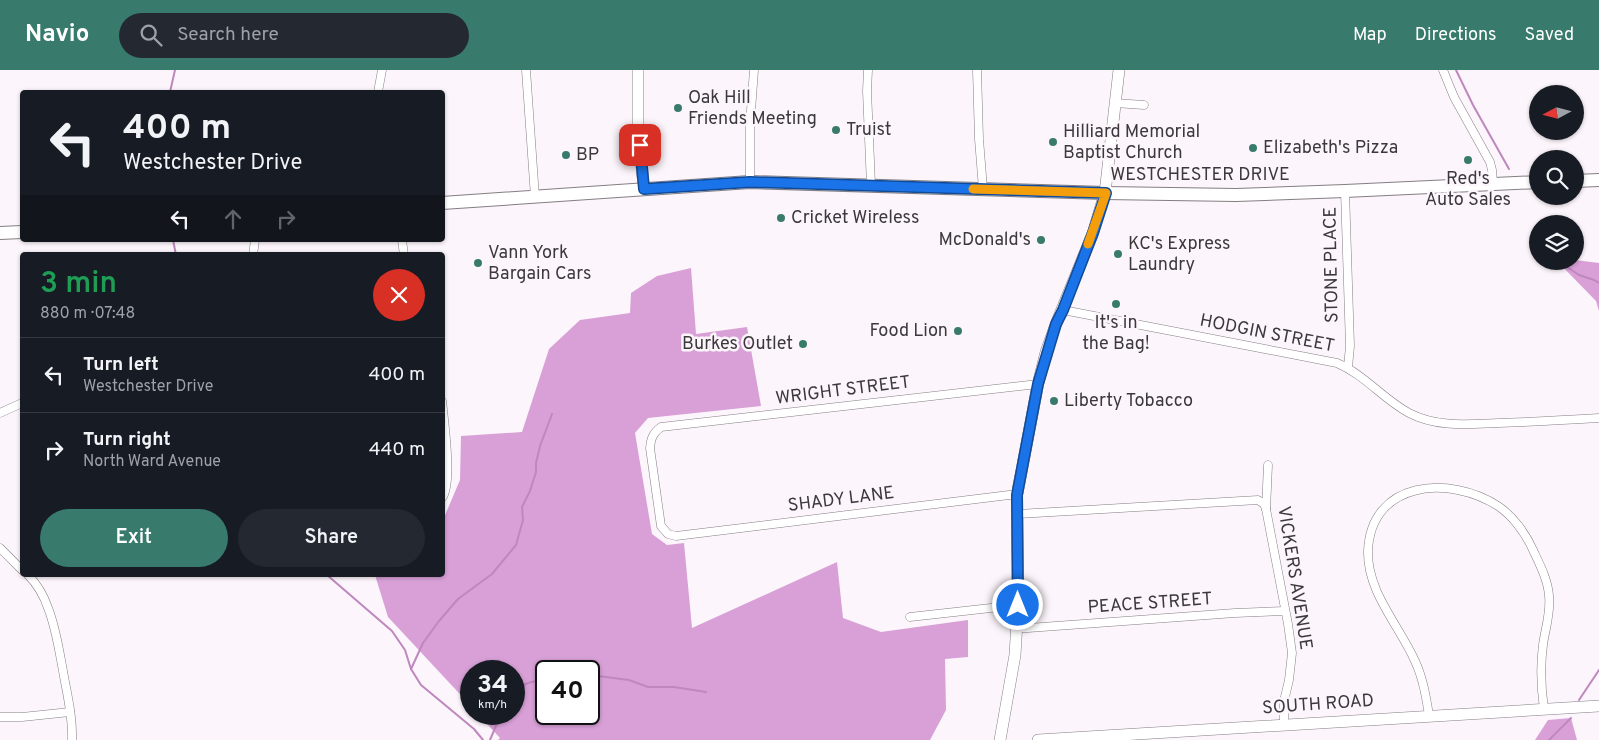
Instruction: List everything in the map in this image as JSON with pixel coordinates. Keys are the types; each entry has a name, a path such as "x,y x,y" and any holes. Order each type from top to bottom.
{"main road":[{"path":"1584,181 1599,180"},
{"name":"WESTCHESTER DRIVE","path":"445,203 750,182 1236,195 1529,182"},
{"path":"0,233 20,232"}],"street":[{"path":"378,90 382,70"},
{"path":"526,70 535,196"},
{"path":"638,70 638,131 644,189"},
{"path":"750,182 750,124 754,70"},
{"path":"868,70 867,92 871,185"},
{"path":"977,70 983,189"},
{"path":"1000,740 1015,655 1017,628 1017,495 1038,384 1053,333 1093,233 1106,193 1119,70"},
{"path":"1443,70 1454,97 1490,162 1493,183"},
{"path":"1115,103 1144,105"},
{"name":"STONE PLACE","path":"1345,191 1350,346 1348,367"},
{"name":"HODGIN STREET","path":"1063,310 1323,359 1348,367 1401,409 1440,424 1513,423 1599,418"},
{"name":"WRIGHT STREET","path":"668,534 661,526 650,448 654,432 661,427 1038,384"},
{"path":"0,413 20,404"},
{"path":"445,440 448,478 445,495"},
{"name":"VICKERS AVENUE","path":"1268,465 1266,509 1292,653 1284,701 1284,725"},
{"path":"1429,716 1422,676 1384,607 1375,586 1369,566 1368,550 1370,534 1381,512 1391,502 1403,495 1429,487 1442,487 1472,493 1499,507 1517,525 1532,548 1546,580 1550,598 1542,659 1541,685 1544,709"},
{"name":"SHADY LANE","path":"668,534 676,536 1017,495"},
{"path":"1018,514 1258,500 1264,504 1266,509"},
{"path":"0,549 20,568"},
{"path":"30,577 40,591 48,608 59,649 70,712 72,740"},
{"path":"910,617 1018,605"},
{"name":"PEACE STREET","path":"1017,628 1285,611"},
{"name":"SOUTH ROAD","path":"1038,740 1599,706"},
{"path":"0,716 22,718 70,712"}],"shaded area":[{"path":"1584,261 1599,263 1599,311 1596,301 1566,270 1584,270"},
{"path":"691,268 696,334 747,327 761,406 648,418 635,433 652,534 667,545 684,543 692,628 837,562 843,618 881,632 968,620 968,657 945,659 946,710 930,740 498,740 500,738 488,725 525,725 525,660 460,660 460,694 388,617 376,577 445,577 445,515 460,480 461,436 522,432 549,349 580,320 630,313 631,293 657,276"},
{"path":"1571,718 1577,740 1535,740 1548,720"}],"waterway":[{"path":"170,90 175,70"},
{"path":"1456,70 1473,105 1509,169"},
{"path":"173,242 175,252"},
{"path":"1572,270 1599,283"},
{"path":"411,669 423,643 439,621 458,599 492,574 516,545 523,520 522,507 530,491 536,472 540,446 552,414"},
{"path":"329,577 392,631 405,650 411,669 421,685 474,729 483,740"},
{"path":"1579,700 1599,670"},
{"path":"600,676 629,680 648,687 674,687 706,692"},
{"path":"525,684 535,682"},
{"path":"1549,740 1571,718"},
{"path":"490,740 496,725"}],"slow traffic":[{"path":"973,189 1106,193 1088,244"}],"place":[{"name":"Oak Hill Friends Meeting","path":"678,108"},
{"name":"Truist","path":"836,130"},
{"name":"Hilliard Memorial Baptist Church","path":"1053,142"},
{"name":"Elizabeth's Pizza","path":"1253,148"},
{"name":"BP","path":"566,155"},
{"name":"Red's Auto Sales","path":"1468,160"},
{"name":"Cricket Wireless","path":"781,218"},
{"name":"McDonald's","path":"1041,240"},
{"name":"KC's Express Laundry","path":"1118,254"},
{"name":"Vann York Bargain Cars","path":"478,263"},
{"name":"It's in the Bag!","path":"1116,304"},
{"name":"Food Lion","path":"958,331"},
{"name":"Burkes Outlet","path":"803,344"},
{"name":"Liberty Tobacco","path":"1054,401"}],"route":[{"path":"640,145 644,189 750,182 1106,193 1093,233 1046,352 1038,384 1017,495 1018,605"}]}
